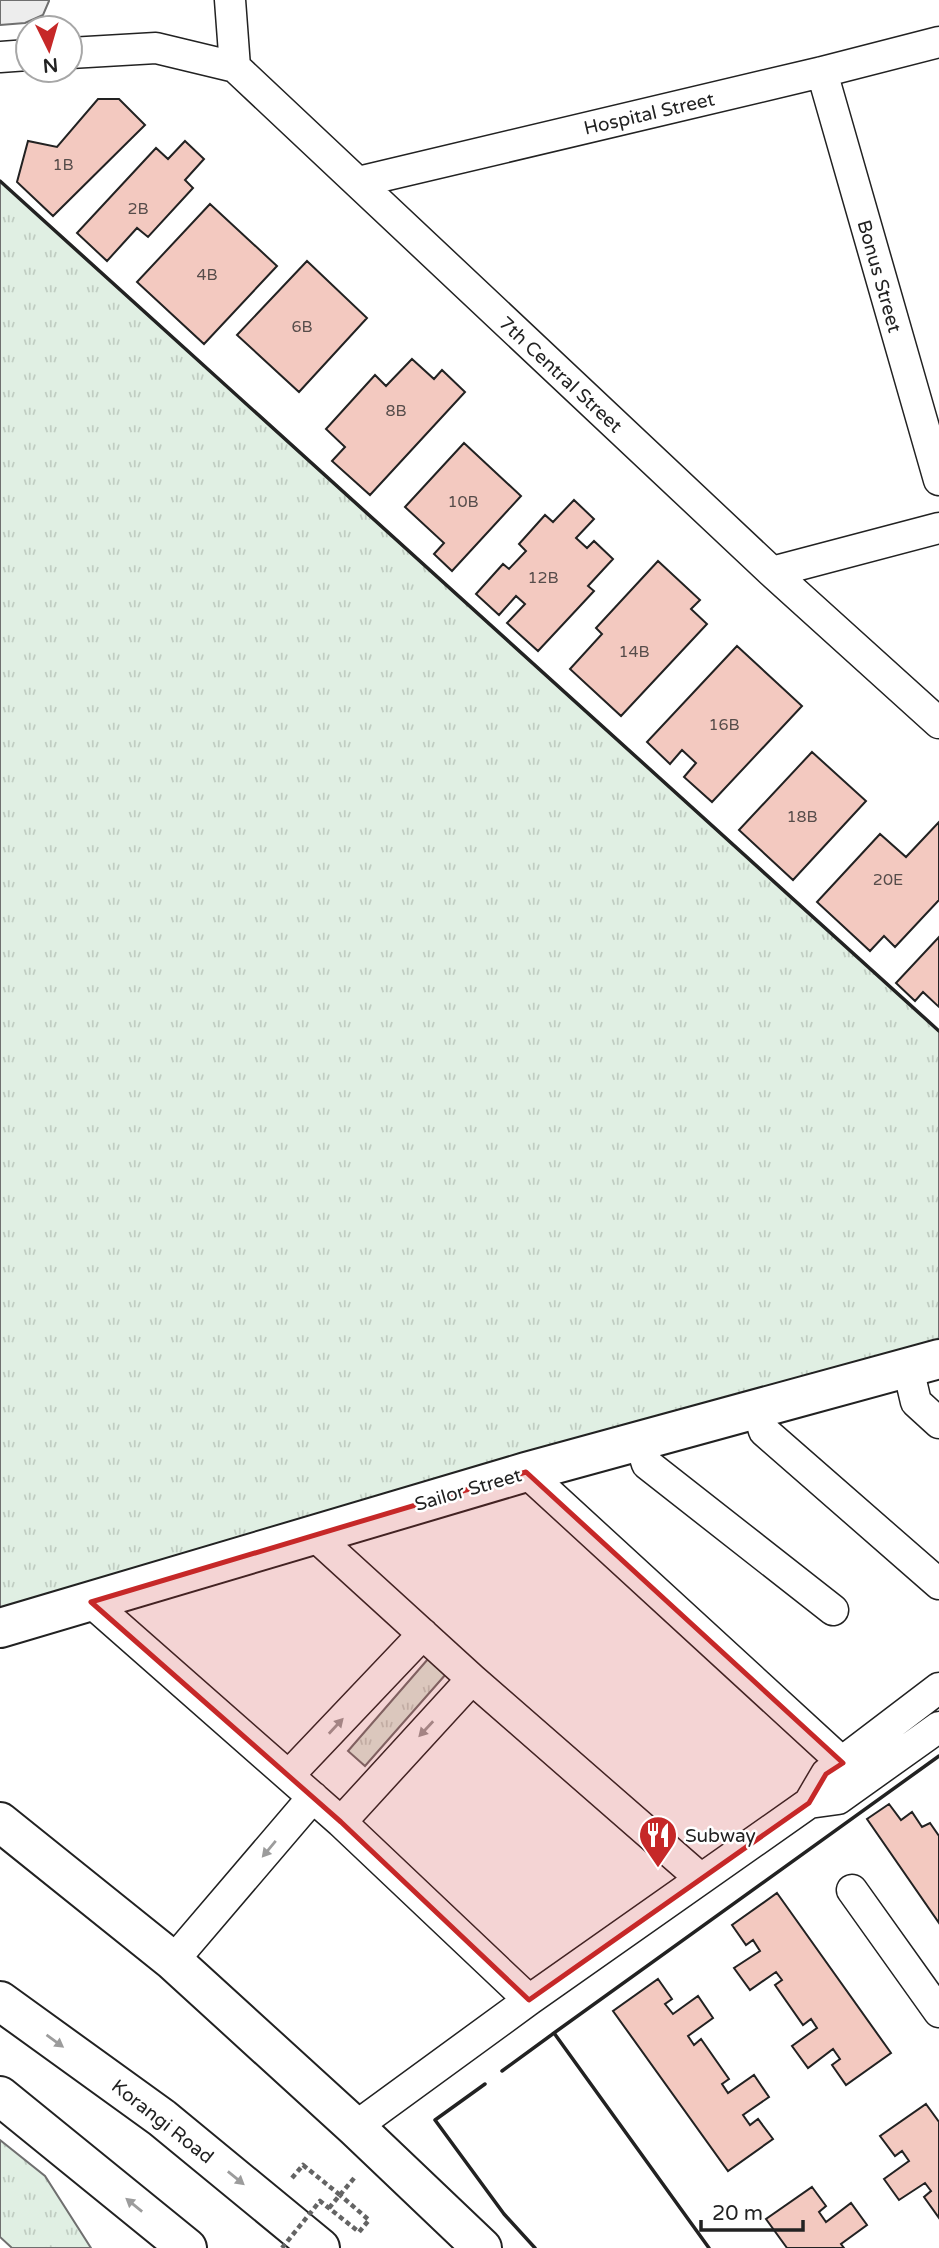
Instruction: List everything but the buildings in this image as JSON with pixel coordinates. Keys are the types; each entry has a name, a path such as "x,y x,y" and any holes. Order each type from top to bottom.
{"street":[{"path":"84,51 156,48 235,67 230,0"},
{"name":"Hospital Street","path":"358,182 821,72 939,41"},
{"name":"7th Central Street","path":"235,67 772,572 939,723"},
{"name":"Bonus Street","path":"821,72 939,480"},
{"path":"772,572 939,528"},
{"path":"924,1364 916,1402 939,1423"},
{"name":"Sailor Street","path":"0,1628 526,1472 924,1364"},
{"path":"758,1410 764,1431 939,1584"},
{"path":"640,1442 647,1464 833,1610"},
{"path":"526,1472 843,1763"},
{"path":"314,1535 472,1679 700,1878"},
{"path":"91,1602 341,1822 528,2000"},
{"path":"289,1775 423,1634"},
{"path":"341,1822 472,1679"},
{"path":"809,1804 826,1774 939,1688"},
{"path":"367,2138 528,2000 809,1804 838,1799 939,1727"},
{"path":"173,1961 313,1797"},
{"path":"0,1822 173,1961 367,2138 482,2248"},
{"path":"852,1890 939,2012"},
{"name":"Korangi Road","path":"0,2001 162,2118 303,2244"},
{"path":"0,2096 187,2248"}],"path":[{"path":"303,2244 340,2195 367,2138"},
{"path":"302,2186 292,2178 303,2165 369,2220 359,2232 311,2193"},
{"path":"303,2244 320,2201"}],"highlighted area":[{"path":"526,1472 843,1763 826,1774 809,1803 529,2000 341,1822 91,1602"}],"green space":[{"path":"0,181 939,1031 939,1340 0,1610"},
{"path":"428,1659 446,1674 365,1766 348,1751"},
{"path":"0,2140 45,2176 91,2248 12,2248 0,2237"}],"shaded area":[{"path":"0,0 49,0 43,14 14,14 14,24 0,25"}],"wall":[{"path":"0,181 939,1031"},
{"path":"709,2248 554,2033 939,1756"},
{"path":"502,2071 554,2033"},
{"path":"485,2084 435,2120 504,2214 535,2248"}],"place":[{"name":"Subway","path":"658,1869"}]}
